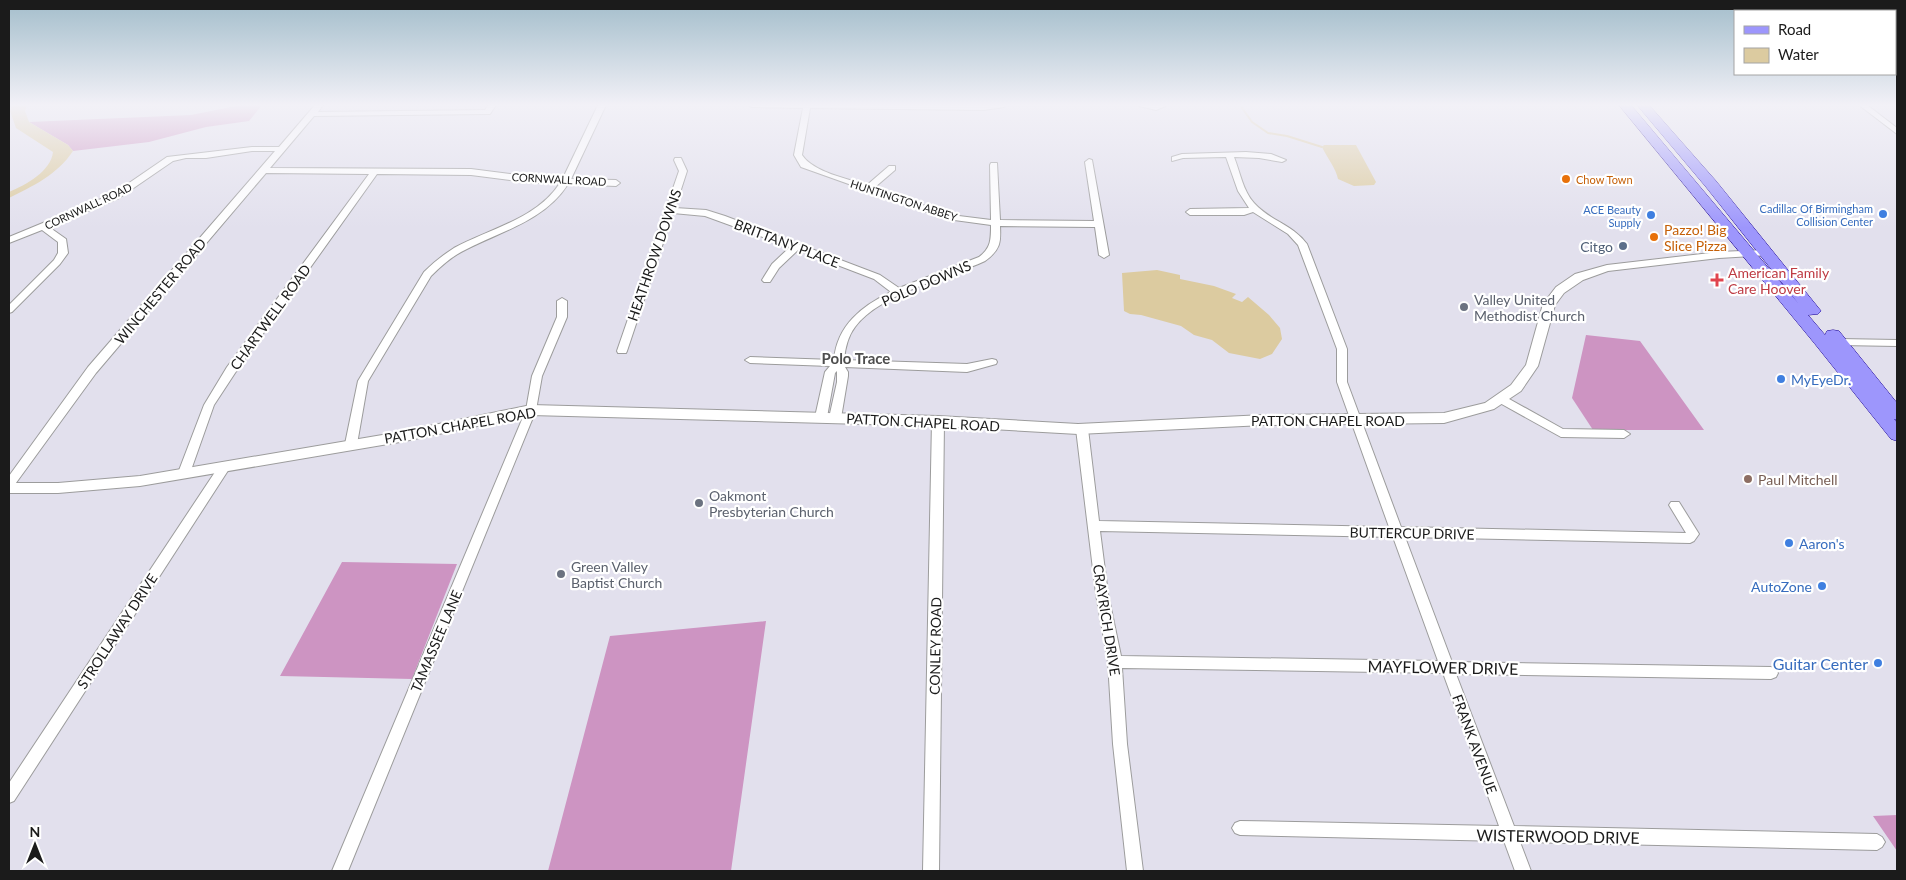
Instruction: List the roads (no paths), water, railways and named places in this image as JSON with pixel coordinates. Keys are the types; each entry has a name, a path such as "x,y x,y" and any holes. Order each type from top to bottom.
{"main road":[{"path":"1659,146 1764,272 1897,414"},
{"path":"1678,146 1765,253 1897,435"}],"street":[{"name":"WINCHESTER ROAD","path":"9,484 92,370 284,146"},
{"path":"351,444 363,381 427,274 435,265 463,246 508,227 534,213 554,196 565,181 582,146"},
{"name":"HUNTINGTON ABBEY","path":"798,146 798,154 804,164 814,170 950,217 995,223 1098,224"},
{"name":"CORNWALL ROAD","path":"9,240 116,196 170,160 186,156 206,156 252,149 281,149"},
{"path":"1175,159 1182,156 1270,156 1282,160"},
{"path":"1190,212 1244,212 1255,209 1247,199 1230,156"},
{"name":"HEATHROW DOWNS","path":"622,351 683,172 678,160"},
{"path":"1089,162 1104,255"},
{"name":"POLO DOWNS","path":"821,417 830,372 838,364 847,328 854,319 861,313 899,293 982,259 990,253 996,243 994,165"},
{"path":"868,189 892,168"},
{"name":"CORNWALL ROAD","path":"263,170 471,172 534,180 616,182"},
{"name":"CHARTWELL ROAD","path":"184,473 210,405 231,370 375,171"},
{"name":"FRANK AVENUE","path":"1255,209 1285,226 1302,244 1342,349 1342,382 1522,871"},
{"name":"BRITTANY PLACE","path":"670,210 706,213 878,278 899,293"},
{"path":"9,310 57,262 63,253 63,241 44,226"},
{"path":"767,280 775,266 796,247"},
{"name":"PATTON CHAPEL ROAD","path":"9,488 58,488 140,480 400,437 531,410 938,421 1082,429 1264,420 1444,418 1474,411 1502,399 1517,386 1528,372 1549,304 1553,297 1568,283 1579,277 1608,268 1719,254 1765,253"},
{"path":"1719,254 1741,259 1764,272"},
{"name":"TAMASSEE LANE","path":"340,871 531,410 537,376 562,316 562,301"},
{"path":"1832,344 1897,343"},
{"path":"750,360 967,368 992,362"},
{"name":"POLO DOWNS","path":"835,418 843,372 838,364"},
{"path":"1502,399 1561,433 1624,434"},
{"name":"CONLEY ROAD","path":"932,871 938,421"},
{"name":"CRAYRICH DRIVE","path":"1082,429 1102,594 1115,662 1120,744 1135,871"},
{"name":"STROLLAWAY DRIVE","path":"9,796 226,466"},
{"name":"BUTTERCUP DRIVE","path":"1094,526 1690,538 1693,534 1675,505"},
{"name":"MAYFLOWER DRIVE","path":"1115,662 1771,673"},
{"name":"WISTERWOOD DRIVE","path":"1240,828 1877,842"}],"water":[{"path":"44,146 69,146 73,151 60,167 52,173 9,198 9,192 30,181 43,171 48,165 53,152"},
{"path":"1357,146 1376,182 1374,185 1354,186 1338,179 1322,147"},
{"path":"1157,270 1180,275 1180,279 1214,286 1236,294 1232,298 1242,302 1248,297 1269,315 1280,328 1282,339 1272,354 1260,359 1229,353 1212,340 1194,335 1181,326 1124,311 1122,273"}],"place":[{"name":"Chow Town","path":"1566,179"},
{"name":"Cadillac Of Birmingham Collision Center","path":"1883,214"},
{"name":"ACE Beauty Supply","path":"1651,215"},
{"name":"Pazzo! Big Slice Pizza","path":"1654,237"},
{"name":"Citgo","path":"1623,246"},
{"name":"American Family Care Hoover","path":"1717,280"},
{"name":"Valley United Methodist Church","path":"1464,307"},
{"name":"MyEyeDr.","path":"1781,379"},
{"name":"Paul Mitchell","path":"1748,479"},
{"name":"Oakmont Presbyterian Church","path":"699,503"},
{"name":"Aaron's","path":"1789,543"},
{"name":"Green Valley Baptist Church","path":"561,574"},
{"name":"AutoZone","path":"1822,586"},
{"name":"Guitar Center","path":"1878,663"}],"district":[{"name":"Polo Trace","path":"856,358"}]}
